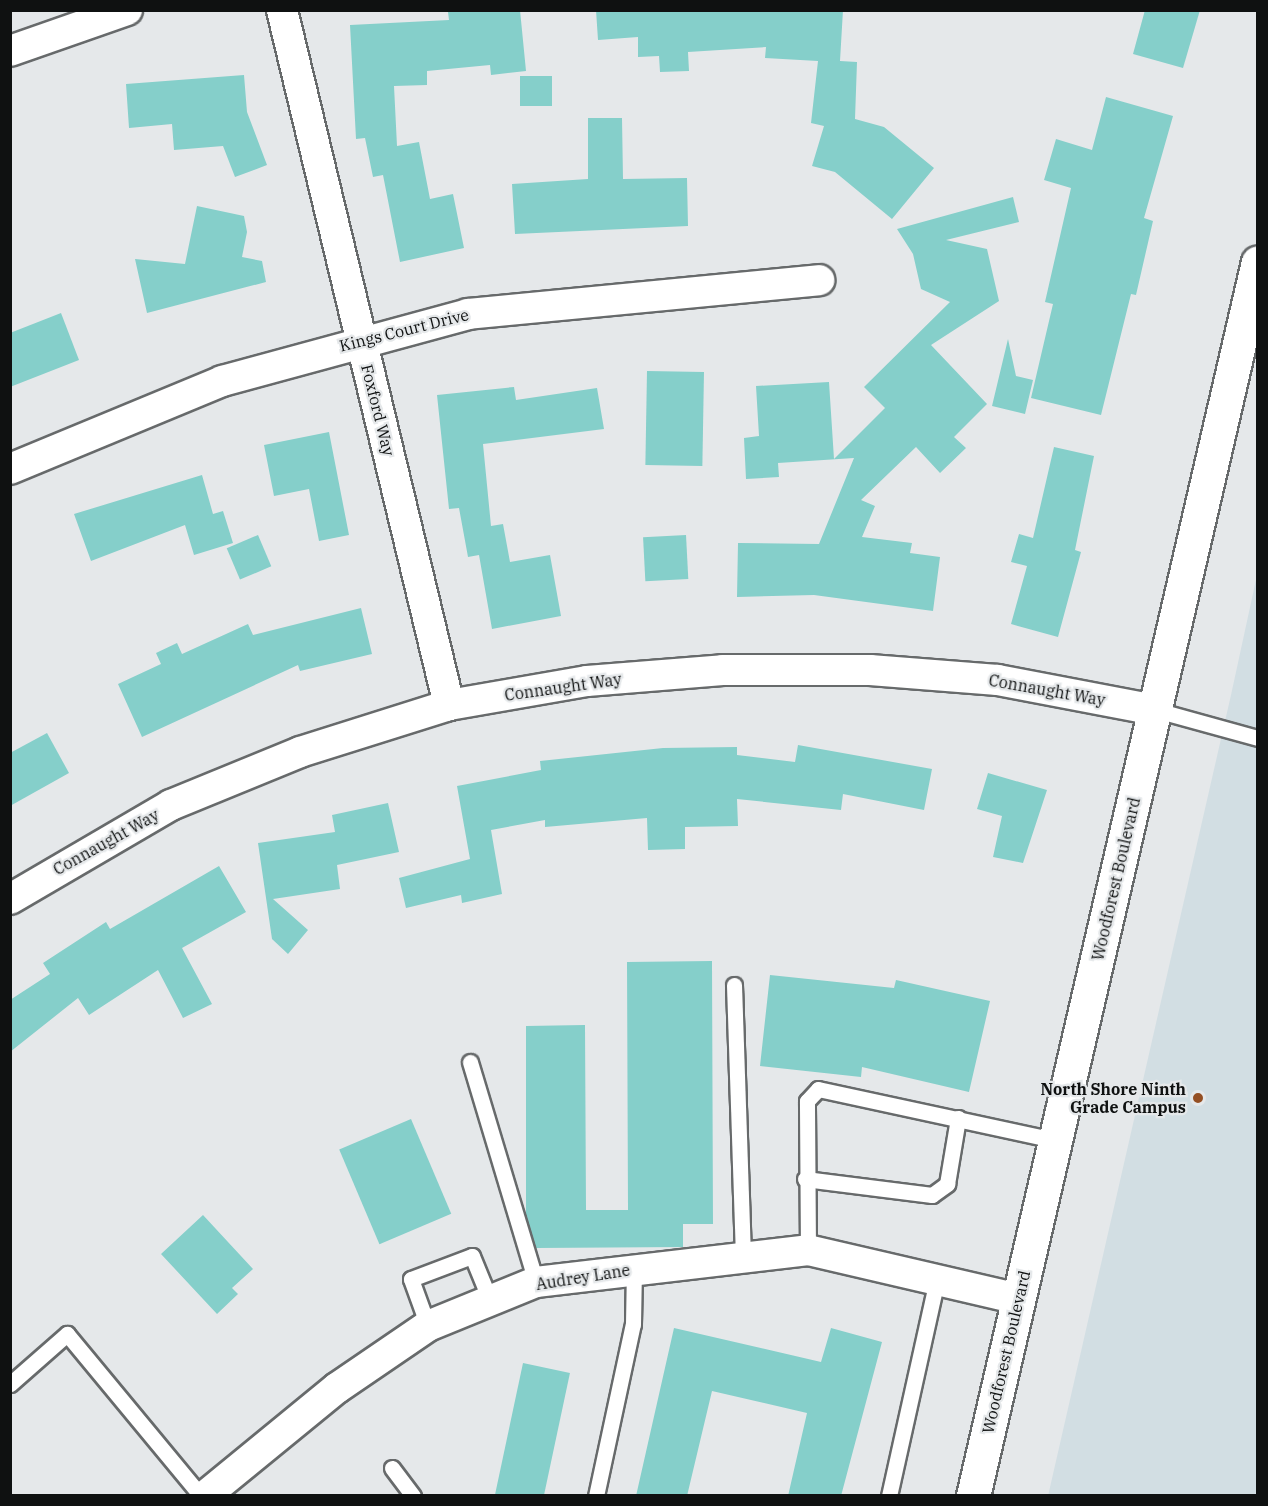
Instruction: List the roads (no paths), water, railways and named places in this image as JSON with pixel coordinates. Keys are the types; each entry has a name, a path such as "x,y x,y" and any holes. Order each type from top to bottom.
{"main road":[{"name":"Woodforest Boulevard","path":"973,1496 1054,1140 1156,710 1257,262"}],"street":[{"path":"10,51 127,10"},
{"name":"Foxford Way","path":"282,10 449,705"},
{"name":"Kings Court Drive","path":"10,469 222,381 361,339 468,314 819,280"},
{"name":"Connaught Way","path":"10,899 171,805 300,752 449,705 587,681 723,670 870,670 998,680 1156,710"},
{"name":"Audrey Lane","path":"206,1496 336,1388 428,1326 536,1282 743,1255 808,1250 1018,1299"}],"lane":[{"path":"1156,710 1257,738"},
{"path":"734,985 743,1255"},
{"path":"470,1062 536,1282"},
{"path":"808,1250 805,1179 807,1101 818,1089 1054,1140"},
{"path":"805,1179 932,1194 948,1184 958,1118"},
{"path":"428,1326 411,1280 472,1256 490,1300"},
{"path":"596,1496 633,1324 634,1269"},
{"path":"889,1496 937,1280"},
{"path":"10,1384 67,1334 201,1496"},
{"path":"392,1468 413,1496"}],"place":[{"name":"North Shore Ninth Grade Campus","path":"1198,1098"}]}
